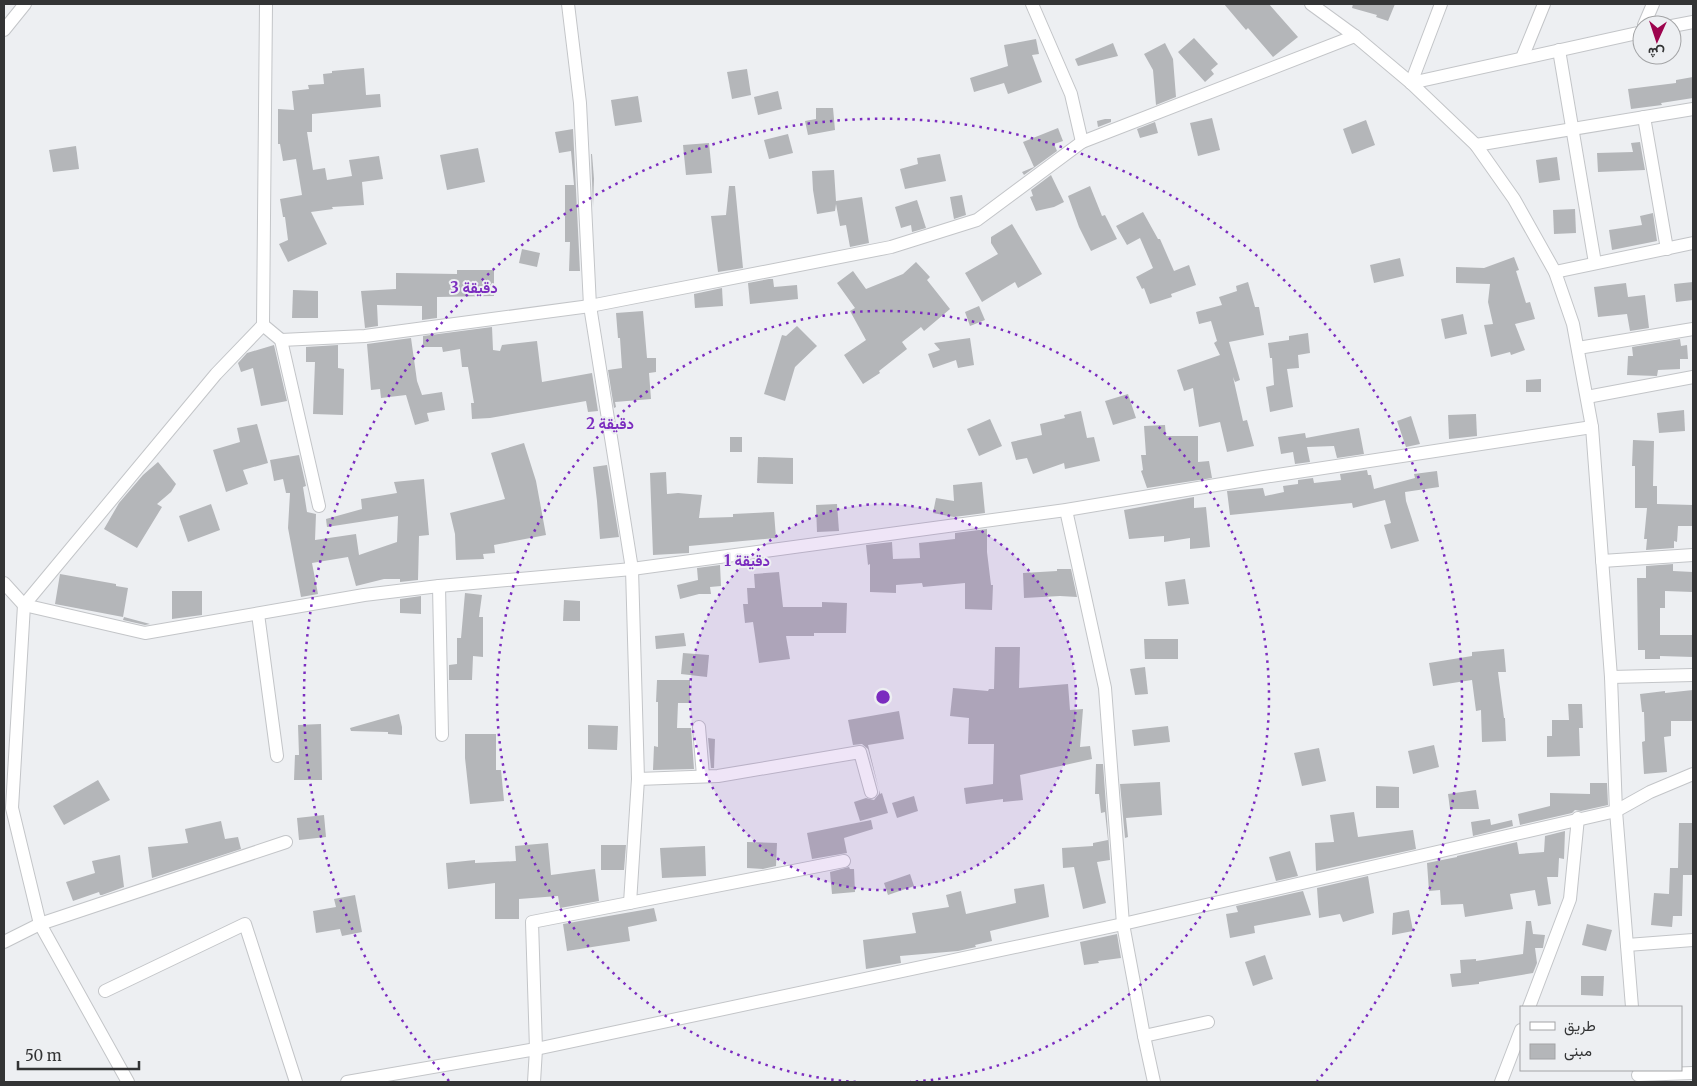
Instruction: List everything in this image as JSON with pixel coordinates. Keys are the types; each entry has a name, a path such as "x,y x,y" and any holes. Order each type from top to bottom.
{"street":[{"path":"4,30 25,4"},
{"path":"128,1082 40,924 12,808 24,605 216,374 263,325 266,4"},
{"path":"568,4 580,103 590,306 632,569 638,779 630,903"},
{"path":"1032,4 1071,94 1082,142"},
{"path":"1411,83 1441,4"},
{"path":"1522,58 1544,4"},
{"path":"1314,5 1355,36 1411,83 1476,146 1514,199 1555,272 1573,324 1592,427 1611,677 1616,810 1632,1006"},
{"path":"1411,83 1632,32"},
{"path":"282,340 365,336 590,306 891,247 977,220 1082,142 1355,36"},
{"path":"1559,50 1596,263"},
{"path":"1476,146 1693,109"},
{"path":"1644,117 1667,249"},
{"path":"1555,272 1693,244"},
{"path":"263,325 282,340 319,506"},
{"path":"1578,348 1693,329"},
{"path":"1587,397 1693,376"},
{"path":"4,583 24,605 145,634 364,595 439,586 632,569 1066,510 1264,477 1592,427"},
{"path":"1066,510 1105,688 1123,924 1154,1082"},
{"path":"1602,561 1693,555"},
{"path":"439,586 442,734"},
{"path":"258,614 277,756"},
{"path":"1611,677 1693,675"},
{"path":"699,726 703,776"},
{"path":"638,779 747,772 860,752 871,792"},
{"path":"347,1082 536,1048 1123,924 1616,810 1650,792 1693,774"},
{"path":"1530,1006 1570,899 1578,818"},
{"path":"4,942 40,924 286,842"},
{"path":"534,1082 536,1048 532,922 844,861"},
{"path":"105,990 246,924 296,1082"},
{"path":"1627,945 1693,940"},
{"path":"1144,1036 1208,1022"},
{"path":"1501,1082 1520,1033"},
{"path":"1638,1076 1693,1073"}],"building":[{"path":"1224,4 1269,4 1298,37 1273,57"},
{"path":"1353,4 1395,4 1388,21 1376,17 1377,15 1352,8"},
{"path":"1194,38 1218,64 1211,70 1214,74 1205,82 1178,52"},
{"path":"1036,39 1039,54 1032,55 1042,82 1008,94 1004,83 974,92 970,78 1008,66 1004,45"},
{"path":"1113,43 1118,56 1078,66 1075,59"},
{"path":"1165,43 1173,59 1176,97 1156,105 1153,70 1144,54"},
{"path":"364,68 366,95 380,94 381,107 312,114 312,132 307,132 313,170 325,168 327,180 352,176 349,160 379,156 383,179 362,182 364,205 332,207 333,209 311,212 327,244 288,262 279,244 288,240 280,199 302,195 296,159 283,161 280,144 278,144 278,109 294,110 292,91 309,89 308,85 324,84 323,74 332,73 332,71"},
{"path":"747,69 751,95 732,99 727,72"},
{"path":"1693,77 1693,98 1631,109 1628,89 1676,83 1676,80"},
{"path":"778,91 782,109 758,115 754,97"},
{"path":"638,96 642,122 615,126 611,100"},
{"path":"816,108 833,108 835,130 808,135 805,121 816,119"},
{"path":"1212,118 1220,150 1198,156 1190,123"},
{"path":"1111,119 1111,122 1098,127 1097,121"},
{"path":"1366,120 1375,145 1352,154 1343,129"},
{"path":"1155,122 1158,133 1140,138 1137,129"},
{"path":"1058,128 1063,141 1054,144 1057,151 1024,175 1022,172 1034,167 1023,142"},
{"path":"573,129 580,271 569,271 570,242 565,242 565,185 574,185 571,151 559,153 555,132"},
{"path":"788,134 793,153 769,159 764,140"},
{"path":"1640,142 1645,170 1598,172 1597,153 1633,152 1631,143"},
{"path":"709,143 712,173 686,175 683,145"},
{"path":"76,146 79,169 53,172 49,150"},
{"path":"478,148 485,182 447,190 440,155"},
{"path":"591,154 594,179 593,207"},
{"path":"940,154 946,181 905,189 900,169 918,164 917,158"},
{"path":"1557,157 1560,180 1539,183 1536,160"},
{"path":"834,170 836,201 862,197 869,243 850,247 846,225 840,226 836,204 835,211 817,214 812,171"},
{"path":"1051,175 1064,202 1054,207 1036,211 1030,197 1033,196 1031,190"},
{"path":"729,186 735,186 743,268 718,272 711,216 726,215"},
{"path":"1090,186 1102,216 1105,215 1117,239 1091,251 1079,227 1068,196"},
{"path":"962,195 966,215 954,219 950,197"},
{"path":"917,200 926,228 912,232 911,225 901,228 895,207"},
{"path":"1575,209 1576,233 1554,234 1553,210"},
{"path":"1143,212 1158,239 1160,239 1174,271 1189,265 1196,285 1171,294 1172,297 1150,304 1144,288 1142,289 1136,277 1153,268 1140,238 1127,245 1116,226"},
{"path":"1653,213 1657,241 1612,250 1609,230 1642,225 1640,216"},
{"path":"1012,224 1042,274 1018,288 1015,282 982,302 965,273 998,254 991,243 991,237"},
{"path":"522,249 540,253 537,267 519,263"},
{"path":"1514,257 1519,270 1516,271 1526,303 1530,302 1535,319 1515,324 1525,350 1511,355 1510,352 1491,357 1484,325 1493,324 1488,302 1490,284 1456,283 1456,267 1484,268"},
{"path":"1400,258 1404,276 1374,283 1370,265"},
{"path":"916,262 930,277 927,280 950,309 924,331 921,327 902,342 907,349 879,371 880,373 863,384 844,355 866,340 850,311 855,308 837,283 853,271 866,289 903,274"},
{"path":"457,270 494,270 494,296 437,297 437,318 422,320 422,306 377,305 378,326 365,328 361,291 396,289 396,273 457,274"},
{"path":"773,279 774,287 797,285 798,299 750,304 748,283"},
{"path":"1248,282 1255,307 1259,307 1264,335 1229,342 1240,380 1235,382 1233,377 1243,421 1247,420 1254,446 1227,452 1220,422 1199,427 1193,388 1184,391 1177,370 1220,355 1214,343 1217,341 1211,321 1199,324 1196,312 1222,305 1219,297 1237,291 1236,286"},
{"path":"1693,282 1693,300 1676,302 1674,284"},
{"path":"1626,283 1628,297 1645,295 1649,328 1630,331 1627,314 1598,317 1594,287"},
{"path":"722,288 723,306 695,308 694,294"},
{"path":"293,290 318,291 318,318 292,318"},
{"path":"979,306 985,320 970,326 965,312"},
{"path":"643,311 647,358 656,358 656,372 649,373 651,399 615,402 616,407 614,408 608,370 622,368 616,313"},
{"path":"1463,314 1467,334 1445,339 1441,319"},
{"path":"797,326 817,346 795,367 785,401 764,394 782,335 786,336"},
{"path":"492,327 493,350 500,351 502,345 537,341 542,382 592,373 598,411 588,412 586,401 490,418 472,419 471,403 474,403 468,367 462,367 460,349 443,352 442,347 423,347 423,336"},
{"path":"1308,333 1310,353 1298,355 1299,368 1287,369 1293,407 1270,412 1266,387 1274,385 1272,358 1270,358 1268,343 1289,340 1289,336"},
{"path":"411,338 417,381 422,395 442,392 445,410 427,413 429,421 415,425 406,395 381,398 380,389 371,390 367,344"},
{"path":"970,338 974,365 958,368 956,360 933,368 928,354 940,350 934,343"},
{"path":"1680,339 1681,346 1687,345 1688,359 1680,359 1680,369 1658,370 1657,376 1627,375 1628,356 1633,356 1632,347"},
{"path":"274,345 287,401 261,406 253,368 241,372 238,363 247,353"},
{"path":"338,345 338,368 344,369 343,415 313,414 315,362 306,362 306,347"},
{"path":"1541,379 1541,392 1526,392 1526,380"},
{"path":"1128,394 1136,418 1113,425 1105,401"},
{"path":"1684,410 1685,431 1659,433 1657,413"},
{"path":"1081,411 1087,438 1094,437 1100,461 1065,469 1064,463 1033,474 1027,458 1016,460 1011,442 1042,435 1040,424 1065,418 1064,415"},
{"path":"1476,414 1477,436 1449,439 1448,415"},
{"path":"1411,416 1420,444 1406,447 1397,421"},
{"path":"990,419 1002,446 979,456 967,429"},
{"path":"257,424 268,463 243,470 248,484 226,492 213,450 240,442 237,428"},
{"path":"1165,425 1166,436 1198,436 1198,462 1209,461 1212,478 1147,488 1141,471 1143,470 1141,455 1146,455 1144,426"},
{"path":"1359,428 1364,454 1337,458 1334,446 1307,447 1310,462 1295,464 1293,452 1281,454 1278,437 1305,433 1306,438"},
{"path":"730,437 742,437 742,452 730,452"},
{"path":"1633,440 1654,441 1653,486 1657,486 1657,504 1693,505 1693,526 1678,526 1677,542 1674,541 1674,548 1646,550 1647,539 1644,539 1647,508 1635,508 1635,466 1632,466"},
{"path":"524,443 536,481 546,535 494,545 495,553 483,554 484,559 456,560 455,534 450,513 505,499 491,453"},
{"path":"299,455 306,486 303,487 307,512 316,514 315,540 356,534 359,555 397,542 398,516 327,527 326,519 362,509 361,499 397,493 394,482 424,479 429,535 419,536 418,580 400,582 400,579 384,579 356,586 348,557 312,563 318,594 301,597 288,528 290,493 286,493 283,479 274,481 270,460"},
{"path":"758,457 793,458 793,484 757,483"},
{"path":"158,462 176,484 171,492 157,504 162,507 137,548 104,529 119,503 143,475"},
{"path":"607,465 619,537 600,539 593,467"},
{"path":"1367,470 1368,475 1371,475 1374,489 1415,478 1414,474 1437,471 1439,487 1405,492 1406,501 1419,541 1391,549 1384,525 1391,523 1385,500 1353,508 1352,503 1230,515 1227,491 1263,488 1265,496 1284,492 1283,486 1298,484 1298,480 1313,478 1314,483 1341,480 1340,474"},
{"path":"666,472 667,494 702,495 699,518 733,517 733,514 774,512 776,538 689,546 689,553 653,555 650,473"},
{"path":"982,482 985,513 954,517 933,513 936,498 954,501 953,485"},
{"path":"1194,497 1194,508 1206,507 1210,547 1190,549 1190,538 1164,542 1164,536 1129,539 1124,510"},
{"path":"211,504 220,530 188,542 179,516"},
{"path":"837,504 839,531 817,532 816,505"},
{"path":"987,529 987,552 991,585 993,585 992,610 965,609 965,583 923,587 922,583 896,585 896,593 870,592 870,564 868,565 866,545 892,542 893,559 920,558 919,543 955,539 955,533"},
{"path":"1673,564 1673,571 1693,572 1693,592 1665,591 1665,608 1660,608 1660,635 1693,635 1693,657 1660,656 1660,659 1645,659 1645,650 1638,650 1637,578 1646,578 1646,566"},
{"path":"720,565 721,586 710,587 711,594 699,594 680,599 677,585 698,580 697,568"},
{"path":"1057,569 1071,569 1077,597 1024,598 1023,573 1057,571"},
{"path":"779,572 783,607 822,607 822,602 847,603 846,633 814,633 814,636 786,636 790,659 759,663 753,622 745,623 743,604 748,604 747,588 755,588 754,574"},
{"path":"60,574 128,588 123,617 55,604"},
{"path":"1185,579 1189,604 1168,606 1165,582"},
{"path":"172,591 202,591 202,615 172,619"},
{"path":"465,593 482,595 479,617 483,617 483,657 473,656 472,680 449,680 449,665 457,664 457,638 461,638"},
{"path":"421,596 421,614 400,613 400,599"},
{"path":"564,600 580,601 580,621 563,621"},
{"path":"124,617 150,624 145,625 123,620"},
{"path":"684,633 686,646 656,649 655,636"},
{"path":"1144,639 1178,639 1178,659 1145,659"},
{"path":"995,647 1020,647 1019,688 1068,684 1070,710 1083,709 1080,747 1090,746 1092,759 1020,775 1023,800 1003,802 1003,799 966,804 964,788 993,784 994,744 968,744 969,718 950,716 953,688 988,691 989,689 994,689"},
{"path":"1504,649 1506,672 1498,672 1505,718 1506,741 1482,742 1481,710 1476,711 1472,680 1433,686 1429,663 1472,656 1472,652"},
{"path":"683,653 709,655 707,677 681,674"},
{"path":"1145,667 1148,694 1135,695 1130,669"},
{"path":"657,680 690,680 690,703 678,703 677,728 691,728 694,769 653,770 654,746 658,747"},
{"path":"1693,690 1693,721 1671,721 1671,736 1664,737 1667,772 1644,774 1642,742 1645,741 1644,712 1642,712 1640,694"},
{"path":"1568,704 1582,704 1583,728 1579,728 1580,756 1547,757 1547,736 1552,736 1552,720 1569,720"},
{"path":"899,711 904,739 868,745 880,794 882,793 888,813 860,821 854,802 866,798 874,800 879,794 879,790 868,749 862,744 853,745 848,720"},
{"path":"399,714 402,735 388,734 388,732 351,731 350,728"},
{"path":"321,724 322,780 294,780 295,755 299,755 298,725"},
{"path":"588,725 618,726 617,750 588,749"},
{"path":"1168,726 1170,742 1134,746 1132,730"},
{"path":"465,734 496,734 496,770 501,770 504,801 470,804 465,758"},
{"path":"708,738 715,739 714,768 711,768"},
{"path":"1434,745 1439,767 1413,774 1408,751"},
{"path":"1319,748 1326,781 1302,786 1294,753"},
{"path":"1096,764 1103,764 1110,860 1097,862 1106,903 1083,909 1074,867 1063,868 1062,848 1093,846 1093,843 1108,840 1105,812 1101,813 1099,794 1095,794"},
{"path":"98,780 110,800 64,825 53,806"},
{"path":"1160,782 1162,815 1126,818 1128,837 1125,838 1120,784"},
{"path":"1590,783 1607,783 1608,805 1581,811 1575,810 1572,813 1520,825 1518,814 1550,806 1550,793 1590,794"},
{"path":"1376,786 1399,787 1399,808 1376,808"},
{"path":"1476,790 1479,809 1450,809 1448,794"},
{"path":"914,796 918,811 897,818 892,803"},
{"path":"1354,812 1358,837 1413,830 1416,849 1316,871 1315,843 1334,842 1330,815"},
{"path":"324,815 326,837 299,840 297,818"},
{"path":"1490,819 1491,825 1512,820 1513,826 1473,836 1471,822"},
{"path":"871,820 873,829 844,838 847,853 812,859 807,833"},
{"path":"221,821 225,839 238,837 241,849 152,878 148,847 188,843 185,829"},
{"path":"1679,823 1693,823 1693,875 1683,875 1682,916 1673,916 1672,927 1651,925 1654,893 1669,894 1670,868 1678,868"},
{"path":"1565,831 1564,859 1559,858 1558,877 1547,877 1551,904 1538,906 1535,890 1510,894 1513,909 1465,917 1463,904 1441,905 1440,890 1429,891 1427,863 1517,842 1519,854 1544,852 1545,836"},
{"path":"747,842 777,843 776,866 763,869 747,868"},
{"path":"548,843 551,875 595,869 599,901 560,908 558,896 519,899 519,919 495,919 495,883 448,889 446,863 475,860 475,863 516,861 515,846"},
{"path":"601,845 626,845 624,870 601,870"},
{"path":"705,846 706,876 662,878 660,848"},
{"path":"1290,851 1298,876 1276,881 1269,857"},
{"path":"120,855 124,887 102,895 99,892 73,901 66,882 95,873 92,861"},
{"path":"849,867 854,869 855,892 832,894 830,872"},
{"path":"910,874 914,886 888,895 884,883"},
{"path":"1368,876 1374,913 1343,922 1340,914 1319,918 1317,888"},
{"path":"1044,884 1049,917 990,931 992,941 975,945 976,947 958,951 900,956 901,963 866,969 863,940 916,933 912,913 949,907 946,895 961,891 966,914 1016,903 1014,889"},
{"path":"1303,891 1311,915 1254,926 1255,933 1230,938 1226,914 1238,912 1236,906"},
{"path":"355,895 362,932 342,936 340,929 316,933 313,911 336,907 334,899"},
{"path":"654,908 657,921 628,927 630,941 567,951 563,924"},
{"path":"1409,910 1413,931 1392,935 1393,913"},
{"path":"1526,921 1531,921 1533,934 1545,935 1543,948 1535,948 1537,963 1533,973 1479,982 1479,984 1452,987 1450,974 1461,973 1460,960 1476,959 1476,961 1523,954"},
{"path":"1587,924 1612,930 1606,951 1582,945"},
{"path":"1117,934 1121,958 1084,965 1080,942"},
{"path":"1265,955 1273,979 1253,986 1245,962"},
{"path":"1581,976 1604,976 1603,996 1581,995"}]}
